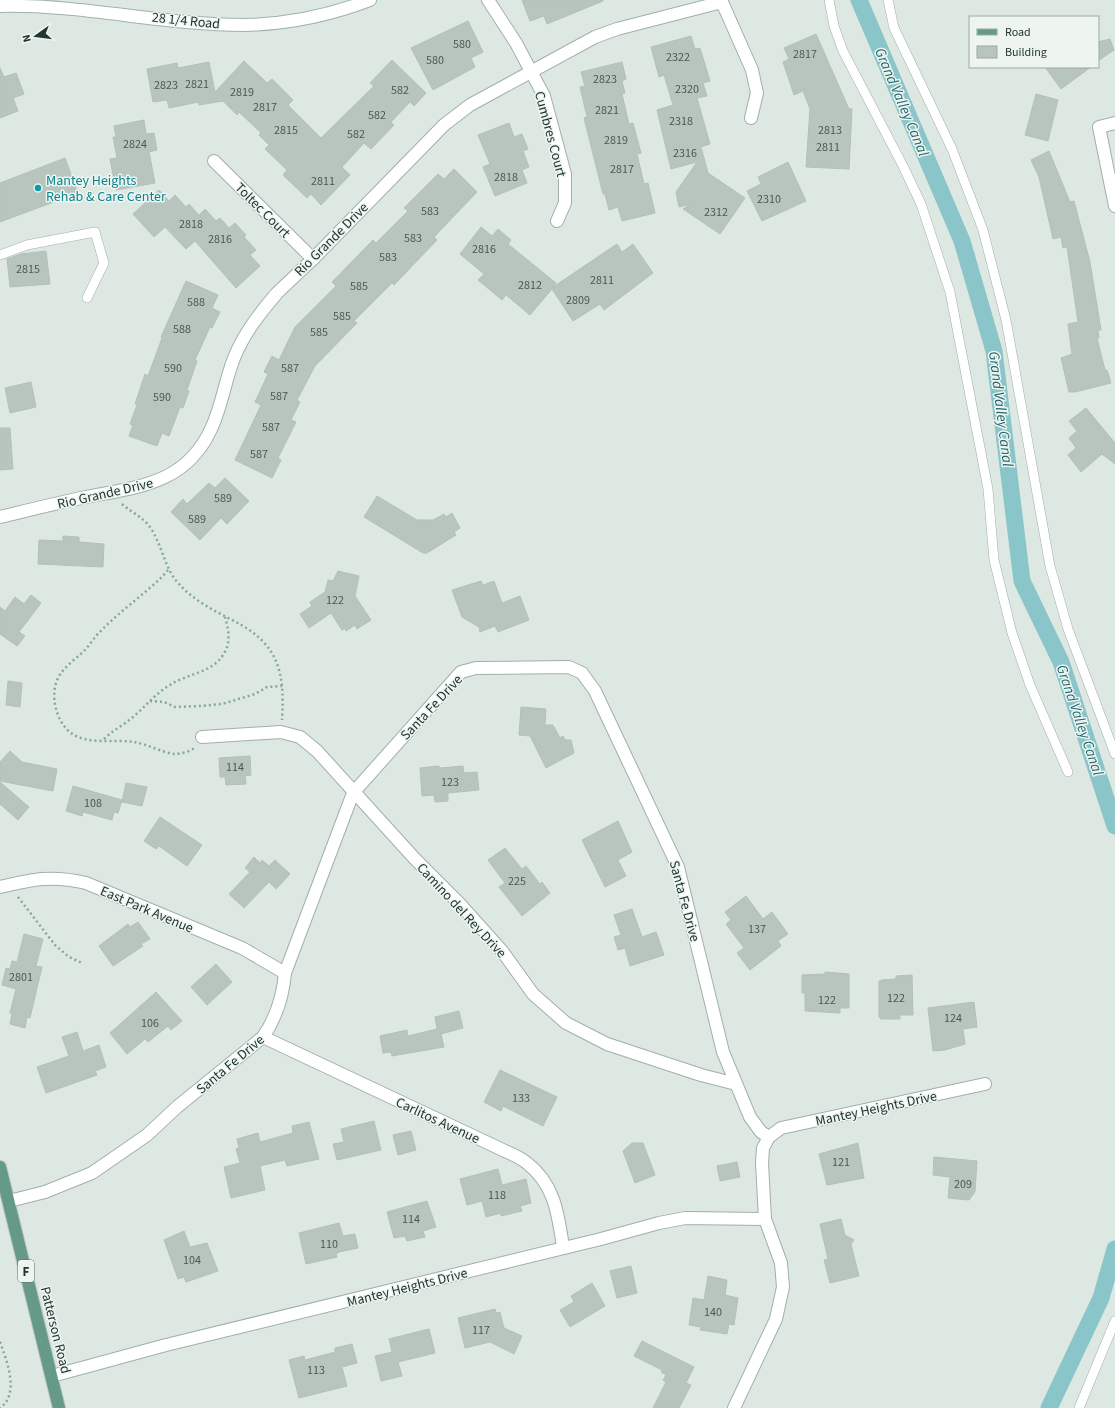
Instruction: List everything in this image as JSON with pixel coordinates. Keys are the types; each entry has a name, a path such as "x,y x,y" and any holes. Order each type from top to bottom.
{"main road":[{"name":"Patterson Road","path":"0,1167 60,1408"}],"street":[{"name":"28 1/4 Road","path":"7,4 71,8 216,24 246,25 296,20 344,9 370,0"},
{"name":"Cumbres Court","path":"488,0 516,43 544,96 565,174 565,203 557,221"},
{"name":"Rio Grande Drive","path":"0,517 88,497 119,492 156,482 178,469 198,451 211,428 234,358 256,318 277,293 313,259 457,113 531,71 595,37 617,29 722,2 752,70 757,93 751,118"},
{"path":"1115,123 1099,127 1115,206"},
{"name":"Toltec Court","path":"214,161 313,259"},
{"name":"Santa Fe Drive","path":"9,1201 52,1190 92,1174 147,1135 177,1107 263,1037 271,1026 283,994 285,973 354,793 462,672 476,668 569,667 582,674 594,691 678,867 723,1052 750,1117 761,1132 769,1137"},
{"name":"Camino del Rey Drive","path":"202,737 281,732 300,737 317,751 415,859 459,903 502,951 533,994 566,1023 607,1044 701,1075 736,1084"},
{"name":"East Park Avenue","path":"6,885 38,878 63,878 86,883 242,948 285,973"},
{"name":"Carlitos Avenue","path":"263,1037 505,1150 527,1163 544,1181 554,1200 563,1247"},
{"name":"Mantey Heights Drive","path":"769,1137 781,1128 985,1084"},
{"path":"734,1408 776,1319 783,1287 781,1264 765,1219 762,1163 763,1148 769,1137"},
{"name":"Mantey Heights Drive","path":"52,1376 166,1345 685,1218 765,1219"}],"lane":[{"path":"829,0 834,26 843,51 903,166 921,204 950,292 988,489 994,560 1012,633 1030,685 1068,772"},
{"path":"888,0 894,28 952,149 983,230 1006,320 1050,566 1068,629 1115,754"},
{"path":"0,255 27,244 95,232 104,263 87,298"},
{"path":"1079,1408 1115,1321"}],"path":[{"path":"119,492 123,505 144,519 153,531 168,570 179,584 225,617 252,632 265,642 274,656 281,675 283,700 281,732"},
{"path":"168,570 96,636 58,677 55,686 54,699 57,714 71,733 80,738 143,744 175,754 191,750 198,744 202,737"},
{"path":"103,740 133,717 170,685 204,670 223,657 228,648 225,617"},
{"path":"150,701 164,702 175,707 222,704 255,694 266,687 282,686"},
{"path":"6,885 55,945 69,958 82,963"},
{"path":"0,1342 7,1365 11,1391 8,1401 0,1408"}],"building":[{"path":"522,0 603,1 547,24 544,16 530,21"},
{"path":"468,21 483,52 471,58 475,67 433,90 411,48"},
{"path":"816,34 849,109 852,109 849,169 806,167 810,109 803,91 794,95 783,62 789,59 784,48"},
{"path":"691,36 695,49 700,48 710,81 703,83 707,96 697,98 710,144 701,147 708,173 745,198 720,234 683,209 690,204 679,207 676,192 697,162 671,169 657,110 673,105 664,75 659,77 651,47"},
{"path":"1110,39 1114,50 1099,60 1099,42"},
{"path":"392,60 426,93 414,106 410,102 391,122 394,125 371,149 364,143 342,167 350,175 321,205 311,194 307,198 283,175 287,170 265,149 269,145 259,135 261,133 239,112 237,115 223,101 199,105 199,102 169,108 167,100 153,102 147,69 177,63 178,68 209,62 215,92 244,61 267,83 272,79 293,100 288,105 321,138 374,86 370,83"},
{"path":"622,62 626,79 622,81 625,93 622,94 629,124 633,123 641,153 637,154 644,184 648,183 655,213 622,221 618,207 609,210 605,194 603,194 584,118 587,117 580,87 585,86 581,72"},
{"path":"0,68 4,77 16,73 24,94 13,98 18,111 0,118"},
{"path":"1046,68 1090,68 1061,89"},
{"path":"1036,94 1058,100 1048,141 1025,135"},
{"path":"144,120 146,134 154,133 157,150 149,152 155,183 116,190 110,159 117,158 113,137 116,137 114,126"},
{"path":"509,123 514,137 522,134 528,149 523,151 529,167 522,170 527,183 495,196 483,167 490,164 478,135"},
{"path":"1049,151 1070,202 1074,201 1090,262 1101,330 1098,330 1099,338 1097,338 1105,370 1107,370 1111,383 1075,392 1069,392 1061,358 1072,354 1068,324 1078,322 1067,247 1063,248 1061,237 1053,239 1039,177 1031,160"},
{"name":"Mantey Heights Rehab & Care Center","path":"65,158 78,193 0,222 0,183"},
{"path":"788,162 806,201 762,221 747,191 761,184 758,177"},
{"path":"454,169 477,192 434,237 437,240 394,285 392,283 354,321 357,323 315,366 297,400 300,402 291,420 296,422 278,458 281,460 272,478 235,460 261,405 255,402 268,374 264,372 272,356 279,360 295,327 336,286 332,282 373,240 376,243 408,211 404,208 438,174 444,179"},
{"path":"159,190 169,201 175,195 186,207 189,204 199,215 205,209 216,221 220,218 229,228 235,223 246,235 244,237 256,250 250,255 260,266 236,288 195,241 186,249 165,227 154,237 133,214"},
{"path":"481,227 492,236 498,229 511,240 508,244 556,283 553,287 617,244 622,252 633,244 653,273 604,310 600,304 573,321 552,289 530,315 506,295 502,300 478,280 484,274 460,254"},
{"path":"46,251 50,284 10,287 7,259 21,254"},
{"path":"186,281 218,295 212,308 220,312 212,328 210,327 195,360 197,361 187,390 189,391 183,408 180,407 169,436 162,433 157,446 129,436 133,425 130,424 137,405 135,404 145,374 148,376 162,338 161,337"},
{"path":"31,382 36,407 10,413 5,388"},
{"path":"1086,408 1115,443 1115,464 1102,454 1081,472 1068,455 1076,448 1069,438 1077,431 1069,421"},
{"path":"0,428 10,428 13,469 0,470"},
{"path":"225,478 249,501 227,524 221,518 200,540 171,512 183,499 187,504 209,483 215,488"},
{"path":"377,496 417,520 433,520 444,514 446,517 452,513 460,528 454,532 456,535 427,553 423,553 364,517"},
{"path":"63,536 79,537 79,542 104,544 103,567 38,564 39,540 63,541"},
{"path":"338,571 359,576 355,596 371,620 357,629 355,625 346,631 345,628 342,630 331,613 309,628 300,614 312,606 310,602 325,592 328,580 333,581"},
{"path":"481,581 483,585 494,581 502,603 520,596 529,620 498,632 495,626 480,632 479,627 462,617 452,590"},
{"path":"31,595 41,603 19,632 25,636 17,646 0,634 0,607 5,611 15,597 24,604"},
{"path":"8,681 22,683 20,707 6,705"},
{"path":"521,707 546,709 545,725 553,725 560,738 563,736 565,740 571,740 574,753 546,768 530,736 519,735"},
{"path":"10,751 22,762 57,769 53,791 0,781 0,762"},
{"path":"250,756 251,775 245,776 246,784 226,785 225,777 220,777 219,758"},
{"path":"438,766 441,768 463,766 464,773 477,772 479,790 448,793 448,801 435,802 434,795 422,796 420,768"},
{"path":"0,782 29,807 18,820 0,804"},
{"path":"126,783 147,787 142,806 122,802"},
{"path":"73,786 122,800 118,813 114,812 112,820 83,812 82,816 66,811"},
{"path":"160,817 202,845 187,866 159,846 156,849 144,841"},
{"path":"618,821 632,852 618,860 626,876 605,887 582,840"},
{"path":"505,848 522,869 526,866 540,884 542,882 550,893 522,916 499,887 505,883 488,860"},
{"path":"254,857 260,863 262,860 269,866 275,860 290,874 276,889 269,882 244,908 229,894 250,872 245,868"},
{"path":"746,896 763,919 772,912 788,934 778,941 781,946 750,970 737,953 744,948 726,924 731,920 725,912"},
{"path":"632,909 642,937 656,932 664,955 630,966 625,948 618,950 614,937 621,935 614,915"},
{"path":"138,922 150,939 141,944 143,946 113,966 99,946 128,924 130,927"},
{"path":"24,934 43,939 36,966 42,967 30,1018 27,1017 25,1028 10,1024 12,1014 10,1013 16,989 2,985 6,968 10,969 12,961 17,962"},
{"path":"216,964 232,982 207,1005 191,987"},
{"path":"825,972 849,974 849,1008 840,1008 840,1013 805,1011 805,993 802,993 802,975 825,974"},
{"path":"912,975 913,1015 900,1015 900,1019 881,1019 879,1017 879,981 896,979 896,976"},
{"path":"156,992 182,1021 171,1030 168,1026 148,1042 145,1039 127,1054 110,1033"},
{"path":"974,1002 977,1027 963,1029 965,1044 945,1050 933,1051 928,1008"},
{"path":"459,1011 463,1028 441,1034 444,1047 392,1056 391,1052 383,1053 380,1036 407,1030 408,1036 437,1029 435,1017"},
{"path":"77,1032 83,1051 99,1045 106,1067 95,1071 97,1075 46,1093 37,1067 69,1056 62,1037"},
{"path":"500,1070 557,1097 543,1126 503,1106 501,1111 484,1102"},
{"path":"374,1121 381,1150 337,1160 333,1144 344,1142 341,1129"},
{"path":"309,1122 319,1159 287,1166 285,1160 260,1166 265,1190 231,1198 224,1167 240,1163 236,1149 239,1148 237,1139 258,1133 260,1142 293,1133 292,1126"},
{"path":"411,1131 416,1150 398,1155 393,1135"},
{"path":"632,1143 643,1143 655,1175 635,1183 623,1151"},
{"path":"858,1143 864,1178 827,1185 819,1154"},
{"path":"934,1157 977,1161 975,1192 969,1200 948,1198 950,1177 933,1175"},
{"path":"737,1162 740,1177 720,1181 717,1166"},
{"path":"498,1169 502,1185 526,1179 531,1203 520,1206 522,1211 501,1216 501,1213 486,1217 482,1201 467,1205 460,1179"},
{"path":"427,1201 436,1227 423,1231 425,1237 407,1241 405,1236 394,1238 387,1212"},
{"path":"841,1219 845,1235 854,1240 851,1244 859,1276 830,1283 824,1260 828,1259 820,1224"},
{"path":"339,1223 343,1236 355,1234 358,1248 339,1252 336,1254 337,1257 306,1264 299,1233"},
{"path":"184,1231 190,1247 207,1243 218,1271 186,1282 184,1277 178,1279 164,1240"},
{"path":"631,1266 637,1293 617,1298 610,1271"},
{"path":"708,1276 727,1280 725,1295 738,1298 734,1325 729,1324 727,1334 700,1330 701,1327 689,1325 693,1298 704,1300"},
{"path":"592,1283 605,1306 570,1327 560,1310 574,1302 571,1296"},
{"path":"495,1309 496,1313 500,1312 504,1328 522,1336 514,1354 490,1342 465,1348 458,1318"},
{"path":"429,1329 435,1353 398,1362 402,1376 381,1381 375,1356 392,1352 389,1339"},
{"path":"642,1341 694,1367 686,1383 691,1385 679,1408 653,1408 666,1382 663,1380 666,1375 661,1372 662,1370 634,1356"},
{"path":"352,1344 357,1363 342,1367 347,1386 299,1398 289,1360 304,1356 305,1360 335,1352 335,1348"}],"waterway":[{"name":"Grand Valley Canal","path":"859,0 962,241 994,351 1022,581 1061,662 1115,826"},
{"name":"Grand Valley Canal","path":"1049,1408 1101,1298 1115,1249"}],"place":[{"name":"Mantey Heights Rehab & Care Center","path":"38,188"}]}
